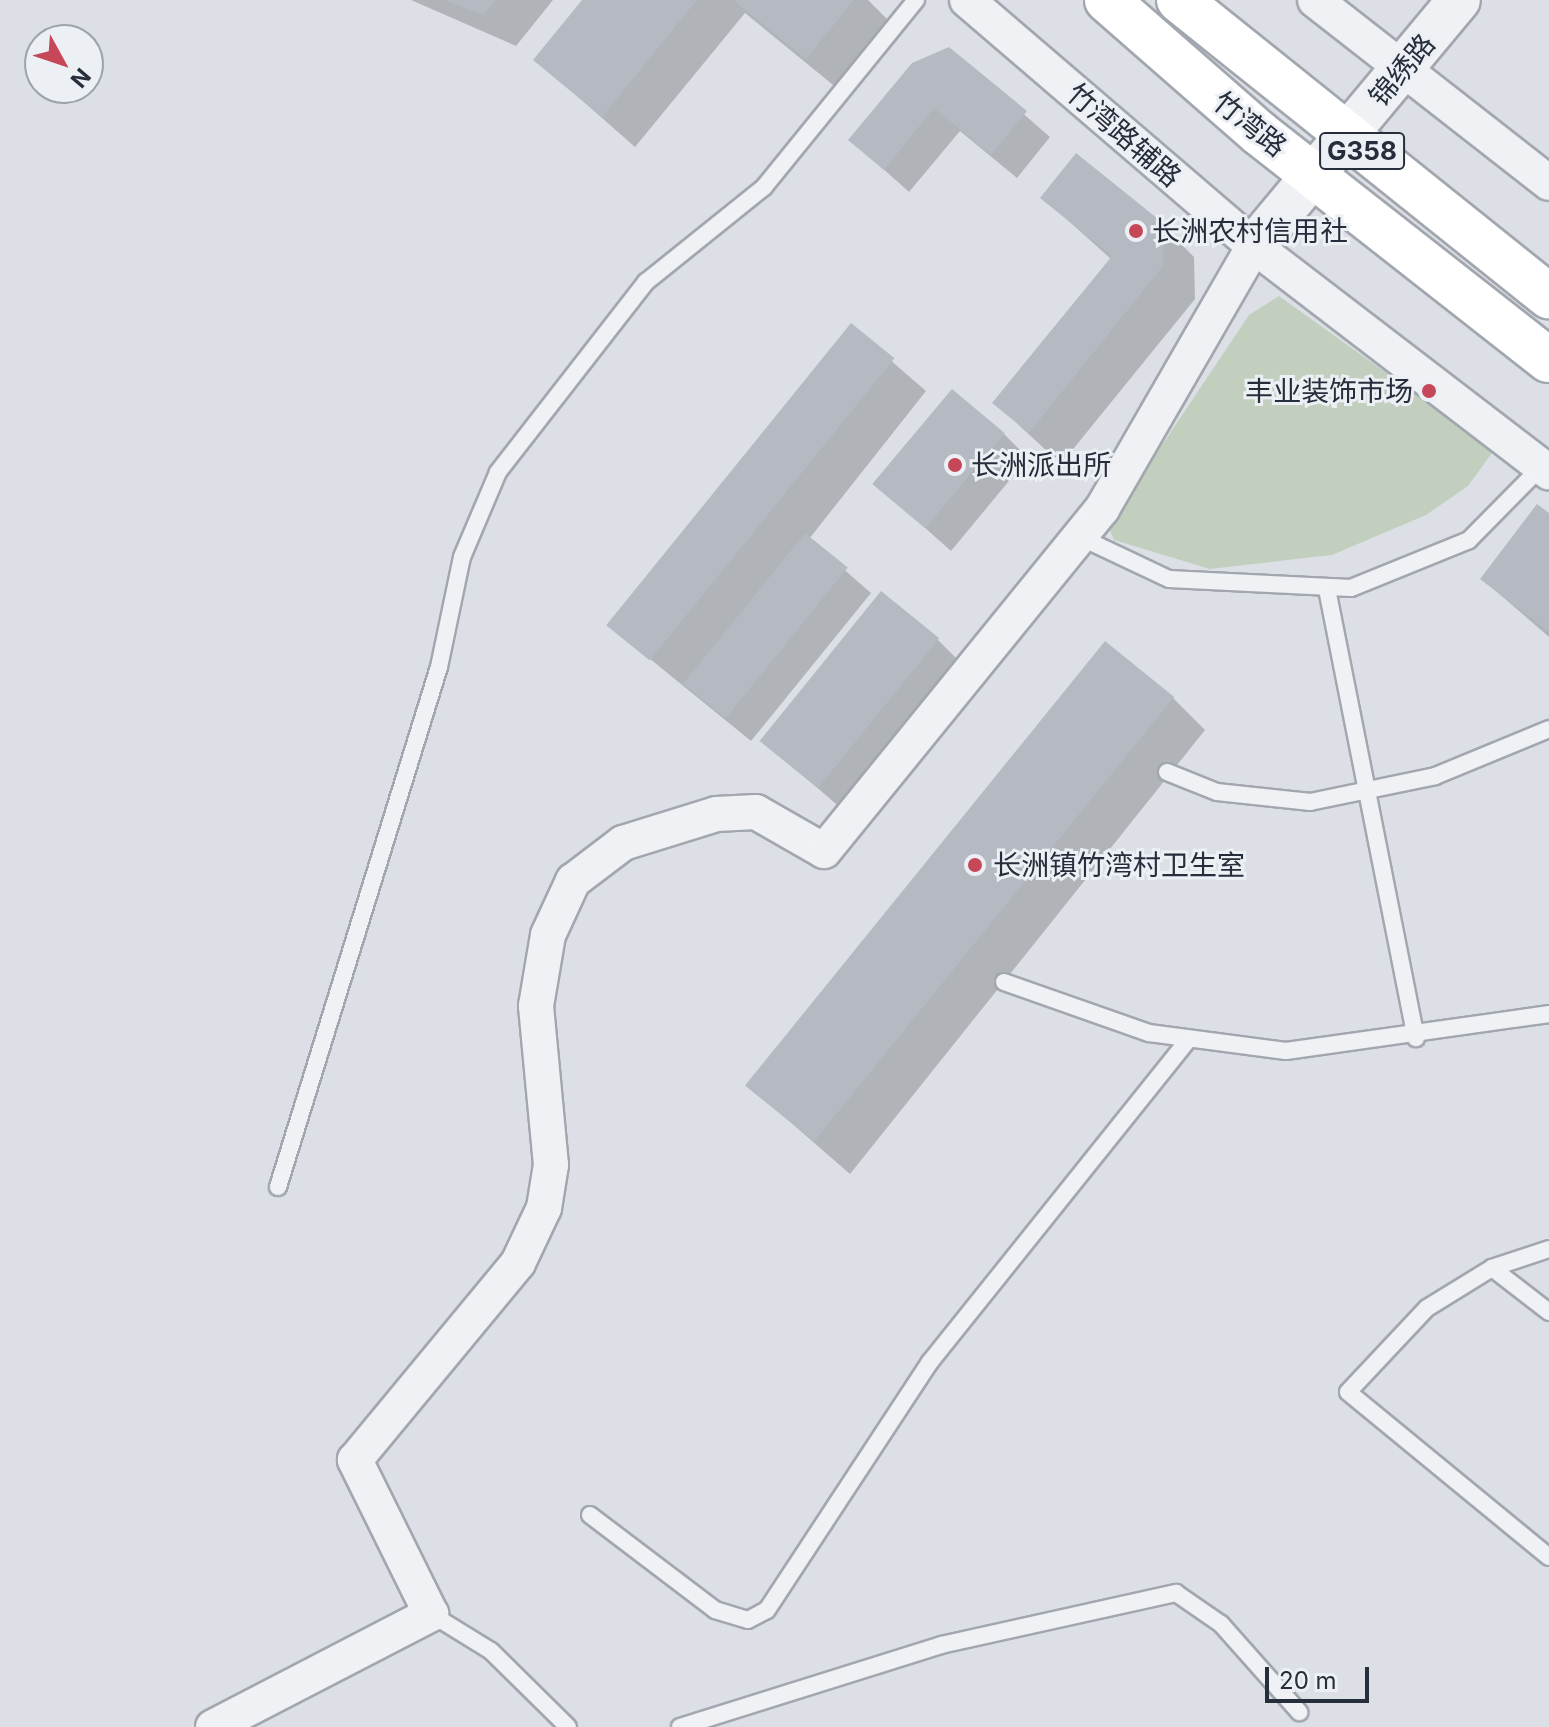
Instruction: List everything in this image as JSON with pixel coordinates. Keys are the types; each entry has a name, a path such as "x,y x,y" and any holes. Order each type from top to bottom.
{"highway":[{"name":"竹湾路","path":"1107,0 1313,176 1549,360"},
{"name":"竹湾路","path":"1179,0 1345,138 1549,296"}],"street":[{"name":"竹湾路辅路","path":"967,0 1254,246 1545,469"},
{"path":"1315,0 1549,183"},
{"name":"锦绣路","path":"1254,246 1459,0"},
{"path":"213,1727 431,1614 355,1460 518,1263 544,1208 551,1165 536,1006 548,935 573,881 623,843 716,814 756,812 824,851 1080,537 1254,246"}],"lane":[{"path":"278,1187 439,667 462,557 498,472 646,282 764,187 916,0"},
{"path":"1080,537 1169,579 1351,588 1469,540 1545,469"},
{"path":"1327,589 1416,1038"},
{"path":"1167,772 1265,801 1310,802 1481,761 1549,729"},
{"path":"1004,982 1086,1016 1188,1040 1286,1051 1416,1038 1549,1014"},
{"path":"590,1515 715,1610 748,1620 767,1610 930,1362 1188,1040"},
{"path":"1549,1249 1492,1268 1427,1308 1348,1392 1549,1557"},
{"path":"1492,1268 1549,1312"},
{"path":"680,1727 941,1645 1176,1593 1221,1624 1299,1712"},
{"path":"431,1614 491,1651 568,1727"}],"green space":[{"path":"1279,296 1494,450 1468,486 1426,515 1332,555 1210,569 1114,540 1108,526 1249,315"}],"building":[{"path":"444,0 496,0 483,15"},
{"path":"582,0 697,0 602,117 533,60"},
{"path":"733,0 854,0 806,59"},
{"path":"949,47 1027,111 991,155 934,108 884,170 848,140 912,63"},
{"path":"1076,153 1163,223 1163,266 1029,433 992,403 1112,256 1040,198"},
{"path":"851,323 895,358 650,661 606,625"},
{"path":"952,389 1005,433 925,528 872,484"},
{"path":"1537,504 1549,513 1549,632 1480,579"},
{"path":"805,533 848,568 726,718 683,684"},
{"path":"881,591 939,638 818,788 760,741"},
{"path":"1105,641 1174,697 814,1142 745,1086"}],"place":[{"name":"长洲农村信用社","path":"1136,231"},
{"name":"丰业装饰市场","path":"1429,391"},
{"name":"长洲派出所","path":"955,465"},
{"name":"长洲镇竹湾村卫生室","path":"975,865"}]}
